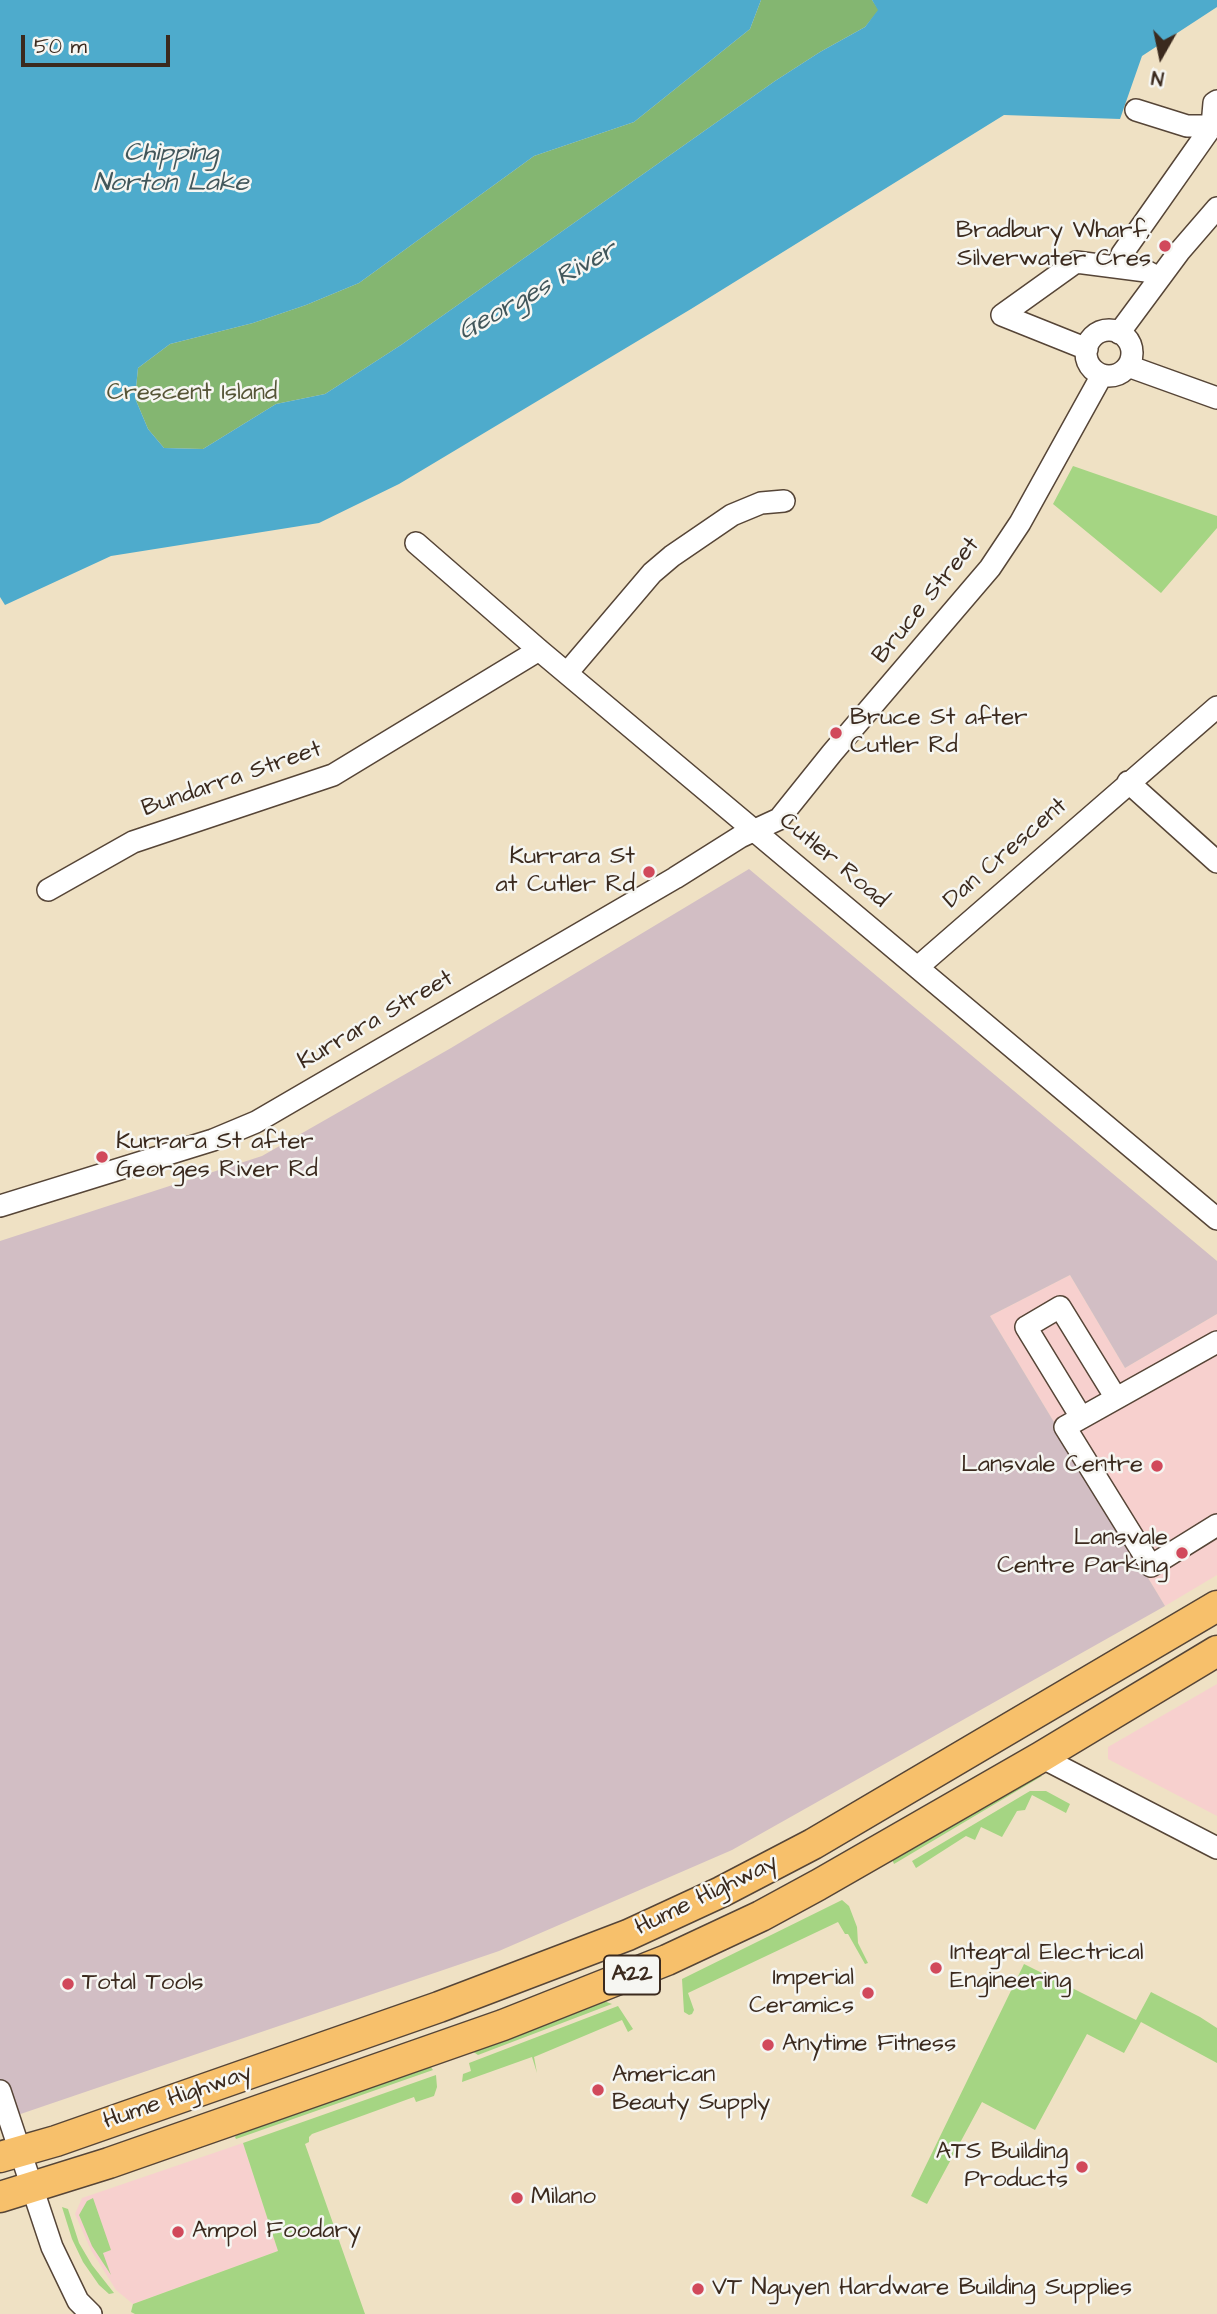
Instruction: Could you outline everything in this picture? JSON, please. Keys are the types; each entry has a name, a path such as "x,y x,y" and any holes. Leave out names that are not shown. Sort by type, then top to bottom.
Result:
{"highway":[{"name":"Hume Highway","path":"10,2154 439,2007 628,1935 721,1892 813,1844 1217,1606"},
{"name":"Hume Highway","path":"0,2197 122,2159 503,2025 667,1960 761,1916 818,1885 1041,1757 1217,1651"}],"street":[{"path":"1117,266 1122,254 1212,126 1214,103 1217,101"},
{"path":"1136,110 1188,126 1212,126"},
{"path":"1119,333 1159,278 1217,208"},
{"path":"1087,349 1002,315 1076,262 1146,271 1159,278"},
{"path":"1105,330 1119,333 1130,343 1132,359 1117,375 1102,375 1091,368 1086,355 1087,349 1089,342 1098,333 1105,330"},
{"path":"1128,366 1217,398"},
{"name":"Bruce Street","path":"755,831 779,818 990,568 1020,523 1102,375"},
{"path":"567,673 652,573 672,556 732,515 761,503 784,500"},
{"name":"Cutler Road","path":"416,543 539,650 1217,1219"},
{"name":"Bundarra Street","path":"48,890 133,842 333,775 539,650"},
{"name":"Dan Crescent","path":"919,967 1128,782 1217,708"},
{"path":"1128,782 1217,862"},
{"name":"Kurrara Street","path":"0,1206 213,1140 256,1122 676,878 740,837 755,831"},
{"path":"1081,1418 1026,1327 1060,1307 1116,1398"},
{"path":"1217,1342 1065,1427 1151,1566 1217,1525"},
{"path":"1041,1757 1217,1848"},
{"path":"0,2091 10,2154 32,2187 52,2247 78,2301 91,2314"}],"shaded area":[{"path":"749,869 1217,1261 1217,1314 1125,1368 1070,1275 990,1316 1165,1606 732,1850 499,1951 0,2121 0,1241 262,1156 451,1048"},
{"path":"1070,1275 1125,1368 1217,1314 1217,1575 1165,1606 990,1316"},
{"path":"1217,1684 1217,1816 1108,1759 1108,1747"},
{"name":"Ampol Foodary","path":"243,2143 278,2251 133,2304 116,2290 91,2250 75,2214 82,2198"}],"green space":[{"name":"Crescent Island","path":"761,0 872,0 879,10 865,27 775,81 401,345 325,394 276,404 203,449 164,448 148,429 135,398 138,368 170,344 253,323 359,283 534,156 634,122 750,29"},
{"path":"1073,466 1217,516 1217,528 1161,593 1053,504"},
{"path":"1036,1776 1042,1776 894,1864 892,1859"},
{"path":"1030,1791 1046,1791 1070,1804 1066,1813 1032,1795 1025,1810 1017,1811 1002,1837 981,1827 975,1840 966,1836 916,1868 912,1861"},
{"path":"842,1900 849,1906 857,1927 858,1943 868,1963 865,1964 838,1922 688,1993 694,2010 689,2015 684,2012 682,1979"},
{"path":"1024,1964 1136,2020 1151,1992 1200,2017 1217,2028 1217,2063 1141,2022 1124,2053 1087,2034 1035,2130 982,2102 927,2204 911,2196"},
{"path":"604,2001 612,2004 478,2055 472,2051"},
{"path":"618,2006 633,2029 628,2032 622,2020 534,2057 537,2073 532,2057 462,2082 463,2074 471,2071 469,2063"},
{"path":"430,2066 433,2070 236,2139 235,2137 238,2133"},
{"path":"436,2075 437,2087 434,2096 416,2102 414,2097 312,2134 309,2142 305,2144 365,2314 131,2312 133,2304 278,2251 243,2143"},
{"path":"93,2198 111,2250 103,2253 111,2275 92,2246 79,2215 87,2201"},
{"path":"62,2207 68,2209 79,2243 92,2265 114,2293 109,2294 99,2285 83,2262"}],"water":[{"name":"Chipping Norton Lake","path":"0,0 761,0 750,29 634,122 534,156 359,283 253,323 170,344 138,368 135,398 148,429 164,448 203,449 276,404 325,394 401,345 775,81 865,27 878,10 872,0 1217,0 1217,7 1142,56 1120,119 1004,115 691,309 399,484 319,523 111,556 5,605 0,597"}],"place":[{"name":"Bradbury Wharf, Silverwater Cres","path":"1165,246"},
{"name":"Bruce St after Cutler Rd","path":"836,733"},
{"name":"Kurrara St at Cutler Rd","path":"649,872"},
{"name":"Kurrara St after Georges River Rd","path":"102,1157"},
{"name":"Lansvale Centre","path":"1157,1466"},
{"name":"Lansvale Centre Parking","path":"1182,1553"},
{"name":"Integral Electrical Engineering","path":"936,1968"},
{"name":"Total Tools","path":"68,1984"},
{"name":"Imperial Ceramics","path":"868,1993"},
{"name":"Anytime Fitness","path":"768,2045"},
{"name":"American Beauty Supply","path":"598,2090"},
{"name":"ATS Building Products","path":"1082,2167"},
{"name":"Milano","path":"517,2198"},
{"name":"Ampol Foodary","path":"178,2232"},
{"name":"VT Nguyen Hardware Building Supplies","path":"698,2289"}],"water label":[{"name":"Georges River","path":"538,292"}]}
